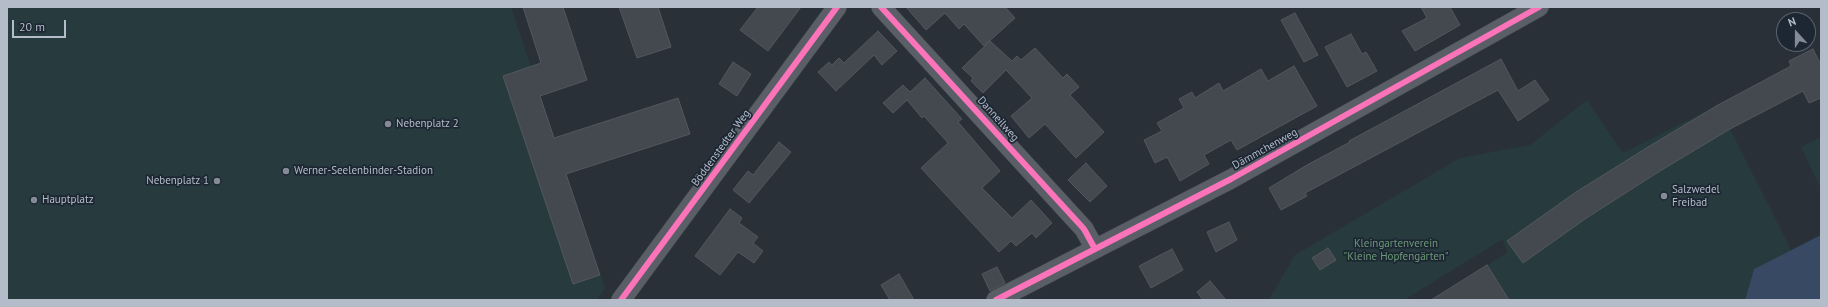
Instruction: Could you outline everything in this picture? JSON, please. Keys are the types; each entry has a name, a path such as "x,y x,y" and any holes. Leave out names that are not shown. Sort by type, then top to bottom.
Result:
{"street":[{"name":"Böddenstedter Weg","path":"620,300 837,7"},
{"name":"Danneilweg","path":"881,7 1084,229 1095,249"},
{"name":"Dämmchenweg","path":"996,300 1231,179 1539,7"}],"green space":[{"name":"Werner-Seelenbinder-Stadion","path":"7,7 511,7 605,289 596,300 7,300"},
{"name":"Kleingartenverein \"Kleine Hopfengärten\"","path":"1587,100 1623,153 1718,105 1791,250 1754,269 1745,300 1430,300 1507,253 1503,239 1404,300 1269,300 1295,255 1460,158 1530,145"},
{"path":"1821,137 1821,189 1801,147"}],"water":[{"path":"1821,235 1821,300 1745,300 1754,269"}],"building":[{"path":"523,7 563,7 587,80 540,96 554,138 678,98 690,134 566,174 600,275 573,284 503,76 541,63"},
{"path":"619,7 658,7 671,47 637,58"},
{"path":"758,7 801,7 768,51 740,30"},
{"path":"906,7 1005,7 1015,18 984,46 964,24 959,29 945,13 926,30"},
{"path":"1421,7 1450,7 1460,25 1415,51 1402,31 1427,18"},
{"path":"1295,13 1318,55 1304,62 1281,20"},
{"path":"878,31 897,51 882,65 874,55 836,91 818,72 829,62 832,65 839,58 844,63"},
{"path":"1351,34 1362,54 1366,52 1377,71 1347,87 1325,47"},
{"path":"990,41 1012,61 1017,56 1021,60 1035,48 1063,78 1067,74 1079,87 1070,95 1104,132 1076,158 1045,124 1029,138 1011,116 1032,98 1006,70 983,93 971,81 973,78 962,68"},
{"path":"1807,52 1814,52 1821,65 1821,98 1809,103 1803,91 1730,129 1588,217 1523,263 1507,241 1576,192 1648,147 1718,105 1791,66 1789,61"},
{"path":"1501,59 1518,91 1535,80 1549,100 1518,121 1498,90 1305,193 1307,196 1281,210 1269,188 1307,165 1350,142 1349,141"},
{"path":"733,62 751,74 737,96 719,84"},
{"path":"1294,66 1317,106 1237,150 1231,140 1204,155 1209,164 1180,181 1167,157 1155,163 1144,140 1162,131 1157,123 1184,108 1179,99 1192,92 1195,98 1219,83 1223,91 1261,69 1268,81"},
{"path":"925,78 962,119 958,122 1000,171 982,188 1012,218 1031,200 1052,223 1036,238 1032,233 1016,246 1011,241 999,252 921,168 948,143 924,116 922,118 907,100 893,113 883,103 903,85 910,92"},
{"path":"779,142 791,152 749,203 733,190 748,171 753,175"},
{"path":"1086,163 1107,186 1090,202 1068,180"},
{"path":"730,209 742,218 739,223 758,237 753,243 763,251 754,263 738,252 720,275 695,256"},
{"path":"1229,222 1237,240 1216,252 1207,232"},
{"path":"1328,248 1336,260 1320,270 1312,258"},
{"path":"1172,249 1183,270 1151,288 1139,266"},
{"path":"1487,265 1509,300 1431,300"},
{"path":"997,267 1005,283 990,291 982,274"},
{"path":"899,274 914,300 890,300 881,285"},
{"path":"1210,281 1226,300 1203,300 1197,292"}],"cycle path":[{"path":"621,300 837,7"},
{"path":"881,7 1084,229 1095,249"},
{"path":"996,300 1231,179 1539,7"}],"place":[{"name":"Nebenplatz 2","path":"388,124"},
{"name":"Werner-Seelenbinder-Stadion","path":"286,171"},
{"name":"Nebenplatz 1","path":"217,181"},
{"name":"Salzwedel Freibad","path":"1664,196"},
{"name":"Hauptplatz","path":"34,200"}]}
